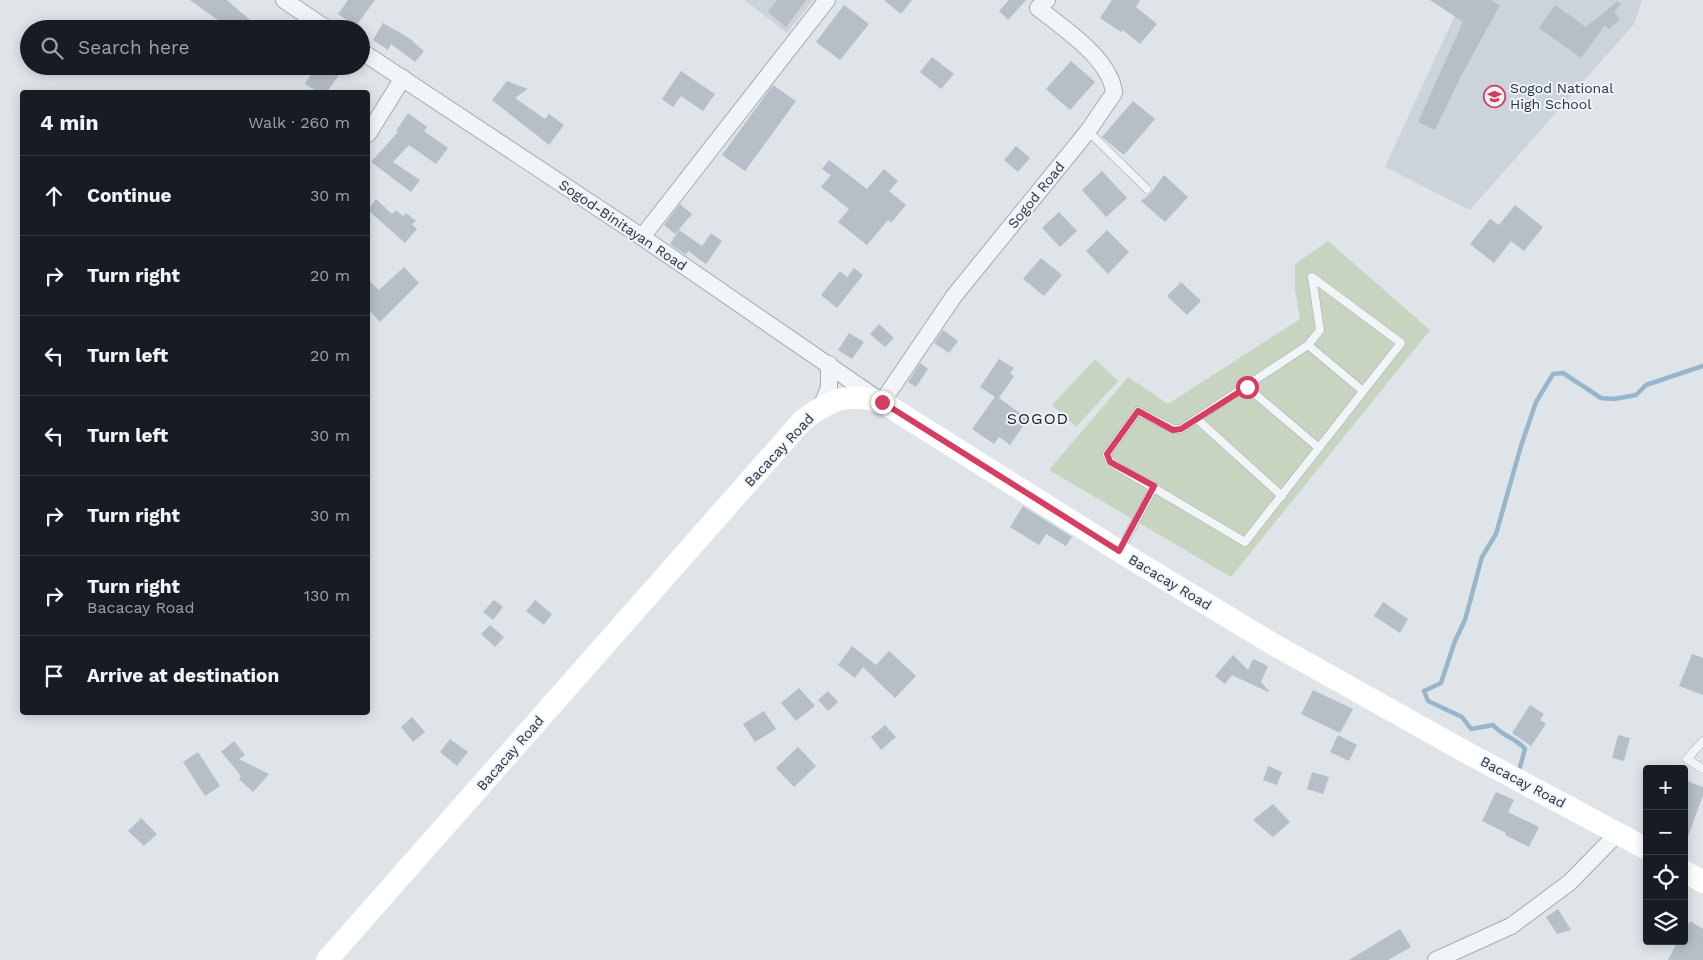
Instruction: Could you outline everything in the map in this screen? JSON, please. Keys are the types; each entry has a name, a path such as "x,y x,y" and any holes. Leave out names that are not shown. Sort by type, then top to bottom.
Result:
{"main road":[{"name":"Bacacay Road","path":"327,960 803,420 838,398 854,396 882,402 1119,551 1271,643 1431,733 1619,832 1643,847"},
{"path":"1688,873 1703,882"}],"street":[{"path":"284,0 314,20"},
{"path":"642,237 827,0"},
{"name":"Sogod Road","path":"882,402 954,296 1088,130 1114,93 1113,82 1090,50 1038,3"},
{"name":"Sogod-Binitayan Road","path":"370,57 642,237 882,402"},
{"path":"370,131 402,78"},
{"path":"821,407 829,388 829,364"},
{"path":"1436,960 1511,926 1569,883 1619,832"}],"lane":[{"path":"1088,130 1147,189"},
{"path":"1312,277 1400,343 1245,542 1154,486 1110,462 1107,454 1138,411 1173,430 1181,429 1247,387 1308,345 1320,330 1312,277"},
{"path":"1308,345 1363,391"},
{"path":"1247,387 1319,448"},
{"path":"1197,419 1282,496"},
{"path":"1119,551 1154,486"},
{"path":"1703,741 1687,759 1703,769"}],"shaded area":[{"path":"744,0 813,0 787,33"},
{"name":"Sogod National High School","path":"1462,0 1642,0 1634,24 1470,210 1385,167"}],"green space":[{"path":"1328,241 1430,330 1231,577 1049,470 1128,377 1168,404 1300,319 1295,290 1295,264"},
{"path":"1095,359 1118,381 1076,427 1052,405"}],"building":[{"path":"190,0 227,0 250,20 218,20"},
{"path":"348,0 375,0 360,20 347,20 338,14"},
{"path":"777,0 806,0 786,27 768,12"},
{"path":"884,0 912,0 901,14"},
{"path":"1009,0 1026,0 1008,20 999,11"},
{"path":"1112,0 1140,0 1136,7 1157,24 1140,44 1123,30 1121,32 1100,18"},
{"path":"1430,0 1491,0 1500,5 1460,78 1435,130 1418,122 1463,22"},
{"path":"1618,1 1621,4 1614,12 1620,19 1609,29 1605,25 1581,58 1539,28 1555,5 1586,27"},
{"path":"844,5 869,24 840,60 816,42"},
{"path":"383,23 409,38 424,51 415,62 391,44 388,50 373,40"},
{"path":"932,57 954,74 941,89 920,72"},
{"path":"1071,61 1095,82 1070,110 1046,89"},
{"path":"681,71 715,94 703,111 681,96 673,107 662,99"},
{"path":"310,75 339,75 328,90 315,90 305,84"},
{"path":"507,81 528,89 515,98 545,119 549,114 564,125 549,145 492,100"},
{"path":"773,85 796,101 745,171 722,155"},
{"path":"1133,101 1155,119 1124,155 1102,137"},
{"path":"408,113 427,127 424,131 448,148 436,164 409,145 393,162 420,180 411,192 371,162 398,132 396,131"},
{"path":"1016,146 1030,158 1018,172 1004,160"},
{"path":"829,160 867,189 884,169 898,181 889,191 906,205 891,223 888,220 867,245 838,222 849,209 821,187 831,175 822,169"},
{"path":"1102,171 1127,198 1106,217 1082,190"},
{"path":"1164,175 1188,197 1165,222 1141,201 1151,193"},
{"path":"376,199 392,214 396,210 403,216 406,213 416,221 412,224 417,229 405,243 370,212 370,207"},
{"path":"680,204 692,214 675,234 664,225"},
{"path":"1515,205 1543,227 1524,251 1511,241 1494,263 1470,244 1490,219 1499,225"},
{"path":"1059,212 1077,231 1060,247 1042,228"},
{"path":"679,230 702,246 711,233 722,241 706,264 688,251 686,255 670,244"},
{"path":"1107,230 1129,252 1108,274 1086,251"},
{"path":"1041,258 1062,275 1044,296 1023,279"},
{"path":"404,267 419,283 380,322 370,311 370,282 379,290"},
{"path":"854,268 863,275 837,308 821,295 840,271 847,277"},
{"path":"1181,282 1201,301 1187,315 1167,296"},
{"path":"879,324 894,338 885,347 870,334"},
{"path":"943,330 958,341 949,353 934,343"},
{"path":"849,333 864,342 852,359 838,350"},
{"path":"999,359 1014,368 1010,373 1014,376 999,398 1028,419 1010,445 999,437 994,444 972,429 995,397 980,387"},
{"path":"920,363 928,369 916,387 908,382"},
{"path":"1023,506 1072,537 1066,546 1046,534 1039,545 1010,527"},
{"path":"494,600 503,607 493,620 483,612"},
{"path":"535,600 552,614 544,625 526,611"},
{"path":"1383,602 1408,619 1400,633 1374,616"},
{"path":"490,625 504,637 495,647 481,634"},
{"path":"852,646 876,665 889,651 916,676 895,698 863,667 855,678 838,665"},
{"path":"1692,654 1703,658 1703,695 1679,686"},
{"path":"1233,655 1248,670 1253,659 1268,666 1261,682 1268,692 1232,675 1225,684 1215,676"},
{"path":"799,688 815,706 796,721 781,703"},
{"path":"1313,690 1353,709 1340,733 1301,714"},
{"path":"828,691 838,702 828,711 818,700"},
{"path":"1530,705 1544,714 1540,720 1546,724 1531,746 1512,733"},
{"path":"764,711 776,729 755,742 743,724"},
{"path":"412,717 425,732 413,742 401,727"},
{"path":"885,725 896,737 881,750 871,737"},
{"path":"1338,735 1357,745 1349,761 1330,752"},
{"path":"1618,735 1630,738 1624,761 1612,758"},
{"path":"450,739 468,752 457,766 440,752"},
{"path":"234,741 245,755 239,759 269,774 253,792 239,779 241,776 220,750 222,751"},
{"path":"798,747 816,766 794,787 776,768"},
{"path":"198,752 220,786 205,796 183,762"},
{"path":"1268,766 1282,772 1277,785 1263,780"},
{"path":"1312,772 1329,777 1323,794 1307,789"},
{"path":"1688,781 1703,787 1703,795 1688,836"},
{"path":"1496,792 1514,800 1508,812 1539,827 1529,847 1482,821"},
{"path":"1273,804 1290,822 1273,837 1253,820"},
{"path":"141,818 157,834 144,846 128,831"},
{"path":"1558,909 1571,930 1557,934 1546,917"},
{"path":"1690,921 1703,929 1703,960 1668,960 1676,945 1688,945 1688,924"},
{"path":"1400,929 1411,947 1388,960 1349,960"}],"waterway":[{"path":"1520,767 1525,749 1521,745 1493,725 1471,729 1462,717 1428,701 1424,691 1441,683 1455,641 1465,620 1482,557 1496,534 1521,446 1536,402 1553,374 1563,373 1601,398 1614,399 1636,395 1646,385 1703,366"}],"place":[{"name":"Sogod National High School","path":"1494,96"}],"district":[{"name":"SOGOD","path":"1038,418"}],"route":[{"path":"882,402 1119,551 1154,486 1110,462 1107,454 1138,411 1173,430 1181,429 1247,387"}]}
